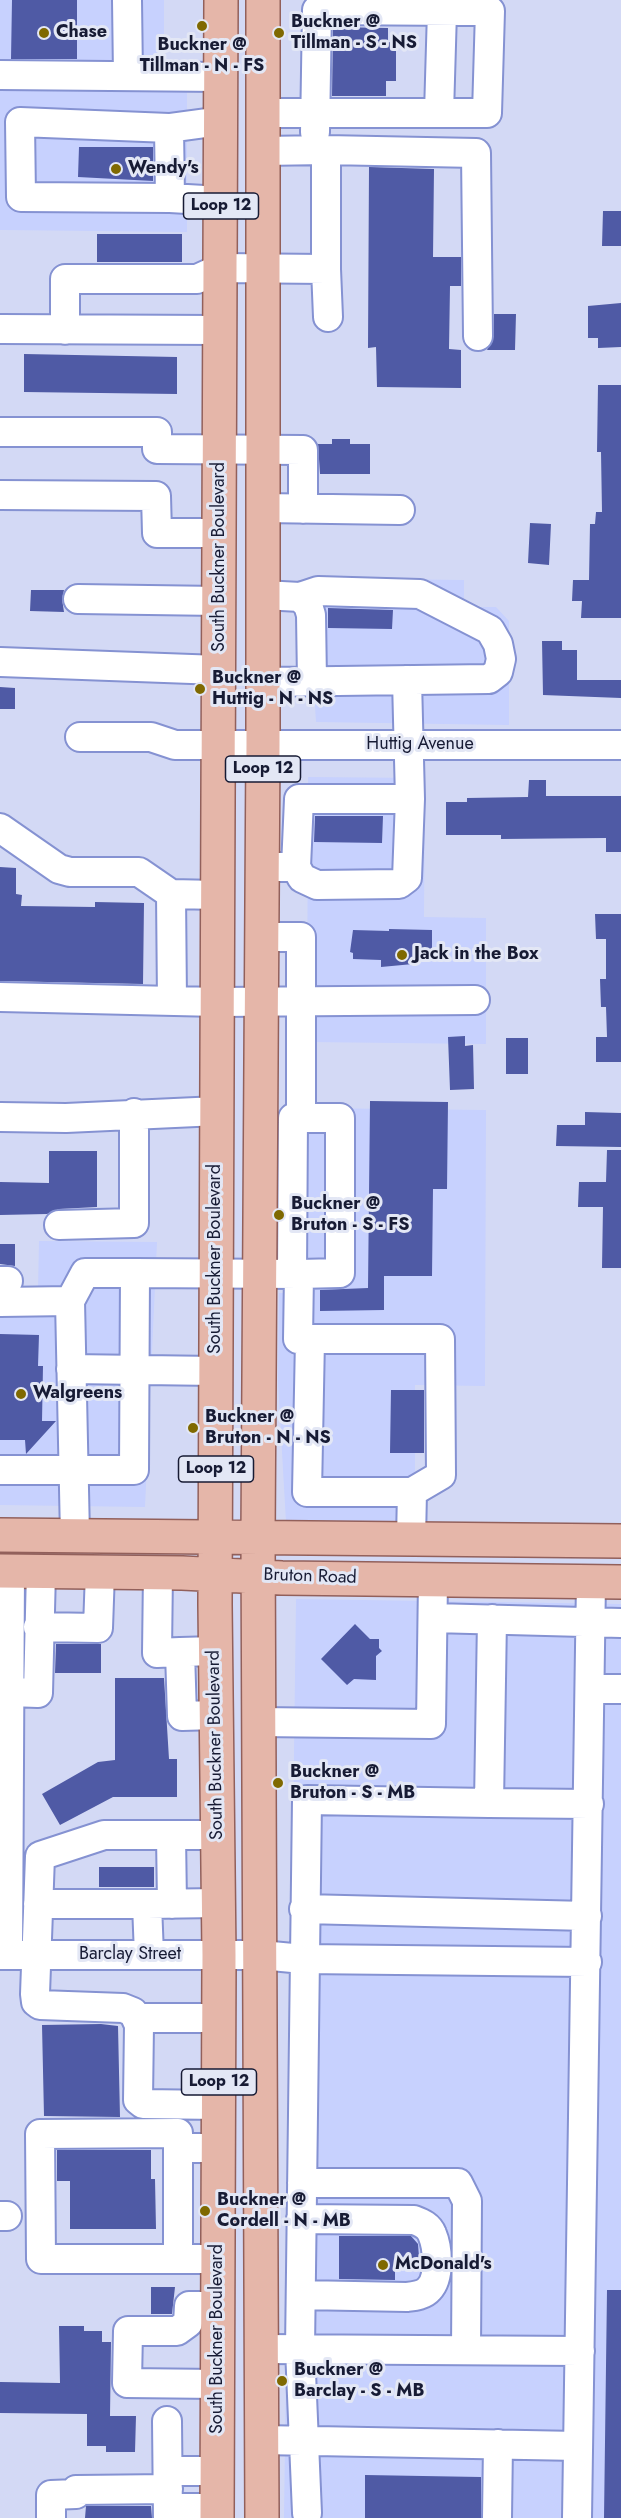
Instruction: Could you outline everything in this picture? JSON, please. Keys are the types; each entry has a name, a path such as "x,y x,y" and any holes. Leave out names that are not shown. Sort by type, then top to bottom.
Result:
{"main road":[{"name":"South Buckner Boulevard","path":"218,2513 219,1955 215,1651 215,1274 218,1111 220,449 218,330 221,268 221,0"},
{"name":"Loop 12","path":"262,2518 258,1537 263,867 263,0"},
{"path":"0,1535 621,1541"},
{"name":"Bruton Road","path":"17,1571 158,1572 434,1580 606,1581"},
{"path":"218,2348 262,2349"}],"street":[{"path":"127,0 128,76"},
{"path":"263,113 315,113 488,113 490,11 456,8 317,10 315,113 321,150 328,317"},
{"path":"439,113 456,8"},
{"path":"0,75 221,77"},
{"path":"221,122 169,128 20,122 21,198 170,198 221,201"},
{"path":"169,128 170,198"},
{"path":"263,151 476,153 478,336"},
{"path":"66,330 65,279 197,279 221,268 326,269"},
{"path":"0,329 218,330"},
{"path":"0,432 157,432 157,533 220,533"},
{"path":"157,449 303,450 303,509"},
{"path":"0,495 156,496"},
{"path":"263,508 400,510"},
{"path":"263,595 300,597 318,591 411,592 431,598 490,630 501,660 498,672 489,679 263,682"},
{"path":"300,597 308,605 311,615 312,681"},
{"path":"78,599 219,602"},
{"path":"0,662 219,670"},
{"path":"407,680 410,799 407,878 399,884 317,885 302,878 296,867 297,802 303,798 410,799"},
{"name":"Huttig Avenue","path":"80,737 151,737 175,745 621,745"},
{"path":"263,812 297,812"},
{"path":"0,828 58,868 70,872 139,872 171,894 218,895"},
{"path":"263,867 296,867"},
{"path":"171,894 172,1001"},
{"path":"260,1338 304,1339 440,1339 441,1475 412,1492 308,1492 304,1339 296,1274 301,937 262,937"},
{"path":"0,997 218,1002 475,1000"},
{"path":"0,1117 66,1118 134,1113 218,1111"},
{"path":"59,1225 134,1223 134,1113"},
{"path":"75,1536 70,1301 85,1273 340,1273 340,1118 261,1118"},
{"path":"0,1470 134,1470 135,1273"},
{"path":"3,1288 70,1301"},
{"path":"71,1369 216,1371"},
{"path":"411,1539 412,1492"},
{"path":"17,1571 29,1644 10,1692 9,1830 15,1954 35,1994 36,2002 40,2005 123,2008 138,2018 219,2018"},
{"path":"17,1571 29,1644"},
{"path":"29,1644 98,1628 100,1572"},
{"path":"158,1572 157,1653 215,1651"},
{"path":"259,1722 431,1724 434,1580"},
{"path":"577,2518 591,1622 606,1581"},
{"path":"433,1618 621,1623"},
{"path":"489,1803 492,1619"},
{"path":"180,1652 182,1716 216,1715"},
{"path":"591,1689 621,1689"},
{"path":"307,2513 300,2349 303,1959 307,1800 589,1804"},
{"path":"9,1830 40,1856"},
{"path":"149,1955 171,1834"},
{"path":"40,1856 104,1835 218,1834"},
{"path":"15,1954 38,1904 40,1856"},
{"path":"38,1904 218,1903"},
{"path":"304,1909 587,1916"},
{"name":"Barclay Street","path":"15,1954 261,1955 303,1959 587,1962"},
{"path":"138,2018 138,2100 143,2103 219,2104"},
{"path":"178,2259 178,2133 40,2134 40,2259 178,2259 218,2259"},
{"path":"178,2148 218,2148"},
{"path":"302,2183 458,2183 467,2201 466,2350"},
{"path":"301,2219 414,2220 423,2223 433,2236 436,2272 429,2290 415,2296 301,2295"},
{"path":"218,2306 189,2306 188,2323 177,2331 128,2331 127,2383 218,2384"},
{"path":"262,2349 580,2351"},
{"path":"167,2421 168,2497"},
{"path":"262,2440 578,2446"},
{"path":"497,2518 498,2444"},
{"path":"168,2497 218,2471"},
{"path":"51,2518 51,2495 76,2494 76,2490 168,2497 218,2513"}],"shaded area":[{"path":"0,0 164,0 164,88 187,88 187,232 0,230"},
{"path":"307,578 464,580 464,607 496,607 509,621 509,725 316,722"},
{"path":"308,777 425,778 424,917 486,918 486,1044 307,1042"},
{"path":"307,1108 486,1110 485,1386 415,1385 415,1523 286,1522 278,1382 279,1293 306,1293"},
{"path":"39,1241 157,1242 145,1507 0,1505 0,1290 38,1290"},
{"path":"296,1599 621,1604 621,2518 284,2518"}],"building":[{"name":"Chase","path":"12,0 77,0 77,59 11,59"},
{"path":"333,27 388,28 388,42 396,43 396,81 386,81 386,96 332,96"},
{"name":"Wendy's","path":"79,147 153,147 153,181 78,177"},
{"path":"369,167 434,169 433,257 461,257 461,286 450,286 449,349 461,350 461,388 377,387 376,347 368,348"},
{"path":"603,211 621,211 621,246 602,246"},
{"path":"97,234 182,234 182,262 97,262"},
{"path":"621,303 621,347 598,348 598,338 588,338 588,306"},
{"path":"494,314 516,314 515,350 487,350 494,336"},
{"path":"24,354 177,357 177,394 24,392"},
{"path":"598,385 621,385 621,618 581,618 582,601 572,601 573,580 589,580 590,524 595,524 596,512 602,512 601,452 597,452"},
{"path":"332,439 350,439 350,444 370,444 370,474 320,474 318,444 332,444"},
{"path":"530,523 551,524 549,565 528,563"},
{"path":"31,590 64,590 62,599 64,612 30,611"},
{"path":"328,608 393,610 392,629 328,628"},
{"path":"542,641 562,641 562,650 577,650 577,680 621,680 621,698 543,695"},
{"path":"0,687 15,688 15,709 0,709"},
{"path":"529,780 546,780 546,796 621,796 621,852 606,852 606,838 501,839 501,835 446,835 446,802 467,802 467,798 528,797"},
{"path":"315,816 383,816 382,843 314,842"},
{"path":"0,867 16,868 16,894 22,895 21,906 95,907 95,902 144,903 143,984 0,981"},
{"path":"595,914 621,914 621,1062 596,1062 596,1037 607,1037 606,1007 601,1007 600,979 606,979 606,939 596,939"},
{"path":"389,929 432,930 432,955 425,955 425,959 413,959 413,964 381,967 381,960 353,959 353,953 350,952 353,930 389,931"},
{"path":"465,1036 465,1046 473,1045 474,1089 450,1090 448,1037"},
{"path":"506,1038 528,1038 528,1074 506,1074"},
{"path":"370,1101 448,1102 447,1189 433,1189 432,1276 384,1276 384,1310 320,1311 320,1290 368,1288"},
{"path":"585,1112 621,1113 621,1147 556,1146 557,1125 585,1125"},
{"path":"607,1150 621,1150 621,1268 602,1268 603,1207 578,1207 579,1182 606,1182"},
{"path":"49,1151 97,1151 97,1207 59,1209 47,1214 0,1215 0,1182 49,1183"},
{"path":"0,1244 15,1244 15,1266 0,1264"},
{"name":"Walgreens","path":"0,1334 39,1335 38,1366 43,1366 42,1421 56,1421 26,1454 25,1440 0,1440"},
{"path":"391,1390 424,1390 424,1453 390,1453"},
{"path":"355,1624 370,1639 379,1639 379,1648 382,1651 376,1656 376,1680 354,1679 347,1685 321,1659"},
{"path":"56,1644 101,1644 101,1673 55,1673"},
{"path":"115,1678 164,1678 169,1759 177,1759 177,1797 113,1797 60,1825 42,1794 98,1762 115,1760"},
{"path":"99,1867 154,1867 154,1887 99,1887"},
{"path":"42,2025 118,2026 120,2117 44,2116"},
{"path":"57,2150 151,2150 151,2179 155,2179 156,2229 70,2229 70,2181 57,2181"},
{"path":"339,2236 411,2236 418,2244 420,2270 395,2270 395,2280 339,2279"},
{"path":"151,2287 175,2287 172,2314 151,2314"},
{"path":"607,2290 621,2290 621,2518 604,2518"},
{"path":"59,2326 84,2326 84,2331 102,2331 102,2342 111,2342 110,2416 136,2416 135,2452 106,2452 106,2446 87,2446 87,2414 0,2413 0,2382 60,2383"},
{"path":"365,2475 481,2477 481,2518 365,2518"},
{"path":"86,2506 151,2506 152,2518 85,2518"}],"place":[{"name":"Buckner @ Tillman - N - FS","path":"202,26"},
{"name":"Chase","path":"44,33"},
{"name":"Buckner @ Tillman - S - NS","path":"279,33"},
{"name":"Wendy's","path":"116,169"},
{"name":"Buckner @ Huttig - N - NS","path":"200,689"},
{"name":"Jack in the Box","path":"402,955"},
{"name":"Buckner @ Bruton - S - FS","path":"279,1215"},
{"name":"Walgreens","path":"21,1394"},
{"name":"Buckner @ Bruton - N - NS","path":"193,1428"},
{"name":"Buckner @ Bruton - S - MB","path":"278,1783"},
{"name":"Buckner @ Cordell - N - MB","path":"205,2211"},
{"name":"McDonald's","path":"383,2265"},
{"name":"Buckner @ Barclay - S - MB","path":"282,2381"}]}
